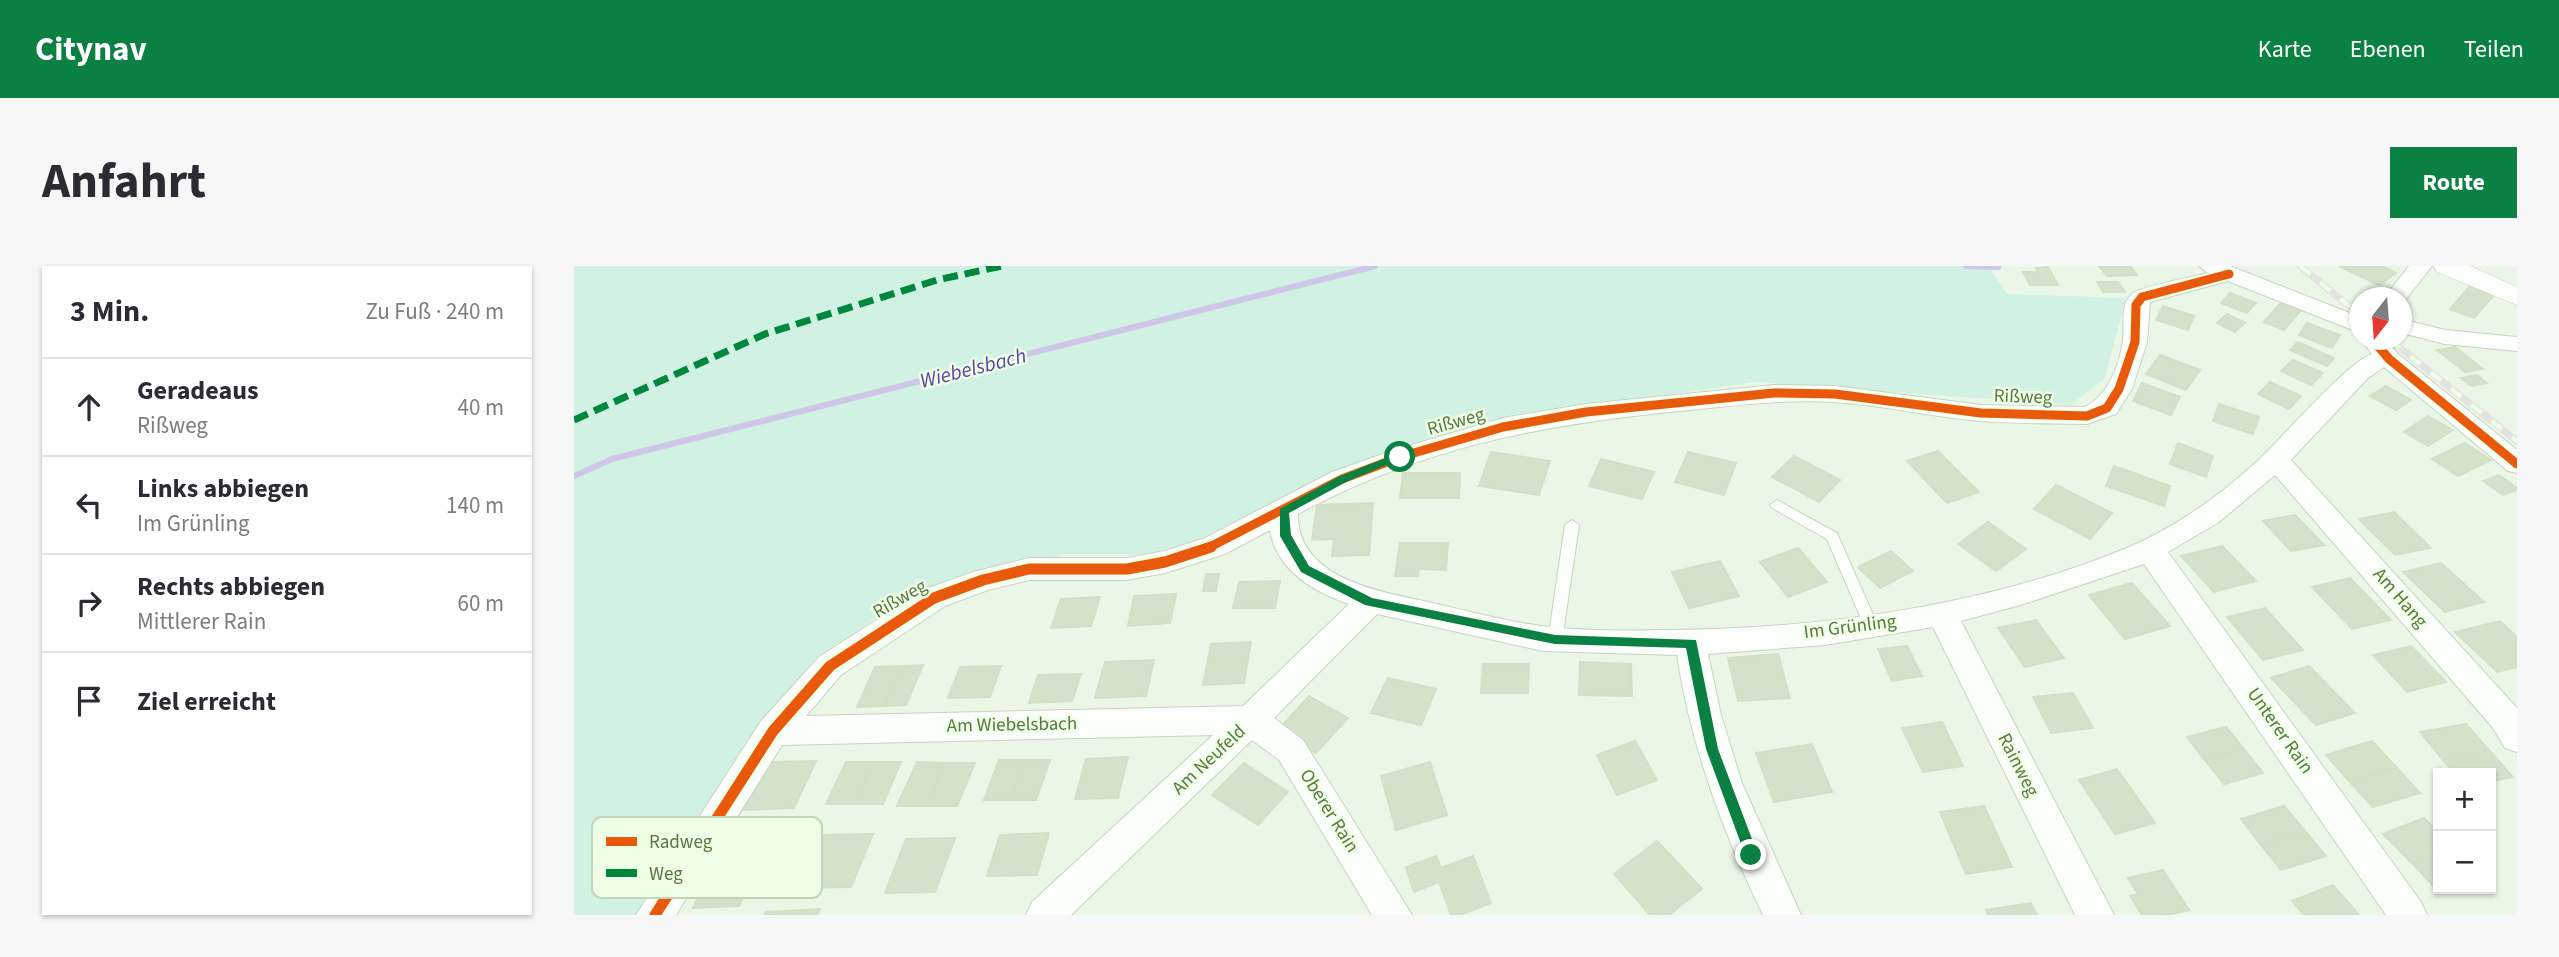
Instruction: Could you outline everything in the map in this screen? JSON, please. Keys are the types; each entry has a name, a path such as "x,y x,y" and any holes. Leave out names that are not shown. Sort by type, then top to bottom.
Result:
{"street":[{"path":"2404,287 2421,266"},
{"path":"2447,266 2517,297"},
{"path":"2220,270 2297,298 2349,321"},
{"name":"Rißweg","path":"718,817 773,731 830,666 934,598 983,580 1029,569 1127,569 1166,562 1215,546 1284,512 1342,479 1400,457 1503,426 1587,412 1774,393 1835,394 1981,413 2087,416 2107,408 2119,389 2135,342 2136,305 2142,297 2220,270"},
{"path":"2412,329 2445,337 2517,344"},
{"name":"Im Grünling","path":"1284,512 1285,536 1305,569 1370,602 1555,640 1691,644 1871,626 1942,614 2048,586 2148,550 2236,497 2277,462 2380,350"},
{"path":"2382,350 2517,464"},
{"name":"Am Hang","path":"2277,462 2293,476 2505,718 2517,738"},
{"name":"Unterer Rain","path":"2148,550 2165,568 2408,915"},
{"name":"Am Neufeld","path":"1045,915 1251,720 1370,602"},
{"name":"Rainweg","path":"1942,614 2095,915"},
{"path":"1691,644 1696,680 1712,749 1751,855 1782,915"},
{"name":"Am Wiebelsbach","path":"773,731 1251,720"},
{"name":"Oberer Rain","path":"1251,720 1292,750 1393,915"},
{"name":"Rißweg","path":"655,915 666,898"}],"lane":[{"path":"1777,505 1832,537 1871,626"},
{"path":"1555,640 1572,525"}],"green space":[{"path":"574,266 1988,266 2007,294 2126,298 2105,378 2071,405 1755,382 1491,421 1396,448 1326,477 1166,555 1066,554 951,578 872,620 798,684 706,817 592,817 592,898 650,898 638,915 574,915"}],"building":[{"path":"2099,266 2130,266 2137,275 2107,276"},
{"path":"2339,266 2382,266 2396,273 2379,285"},
{"path":"2048,267 2058,285 2030,285 2023,272 2038,272 2036,268"},
{"path":"2097,282 2118,282 2125,292 2103,292"},
{"path":"2470,286 2494,295 2474,318 2450,309"},
{"path":"2230,293 2256,303 2247,313 2221,303"},
{"path":"2283,300 2303,308 2284,330 2264,322"},
{"path":"2163,306 2194,316 2188,330 2156,320"},
{"path":"2227,314 2245,323 2235,332 2217,323"},
{"path":"2307,323 2340,335 2332,348 2299,335"},
{"path":"2298,342 2334,358 2327,366 2290,350"},
{"path":"2455,347 2483,369 2465,372 2437,350"},
{"path":"2160,355 2200,370 2186,390 2146,374"},
{"path":"2293,360 2323,373 2311,385 2281,371"},
{"path":"2477,375 2487,383 2471,386 2461,378"},
{"path":"2270,382 2301,396 2289,409 2258,394"},
{"path":"2142,383 2180,397 2171,415 2133,401"},
{"path":"2386,386 2411,400 2396,410 2370,396"},
{"path":"2219,404 2259,417 2253,434 2213,421"},
{"path":"2428,416 2453,430 2428,446 2404,432"},
{"path":"2178,443 2213,456 2206,477 2170,464"},
{"path":"2465,443 2491,460 2458,476 2432,459"},
{"path":"1938,451 1979,492 1947,503 1907,461"},
{"path":"1491,452 1550,461 1539,495 1479,486"},
{"path":"1688,452 1736,463 1724,495 1675,482"},
{"path":"1794,456 1840,480 1819,502 1772,477"},
{"path":"1601,459 1654,472 1642,499 1589,486"},
{"path":"2114,466 2170,486 2164,506 2106,486"},
{"path":"1403,473 1460,473 1459,498 1400,498"},
{"path":"2499,475 2517,490 2503,495 2483,481"},
{"path":"2056,485 2112,513 2090,539 2034,509"},
{"path":"1373,503 1369,555 1332,556 1334,539 1312,540 1317,505"},
{"path":"2394,512 2431,548 2395,555 2359,519"},
{"path":"2295,515 2324,545 2291,551 2263,521"},
{"path":"1988,522 2026,549 1996,571 1958,544"},
{"path":"1400,543 1448,543 1446,570 1419,569 1418,576 1395,576"},
{"path":"2222,546 2256,581 2214,592 2181,556"},
{"path":"1798,548 1827,582 1788,597 1760,562"},
{"path":"1891,551 1913,571 1880,588 1858,567"},
{"path":"1720,561 1739,596 1689,608 1672,572"},
{"path":"2441,563 2484,602 2445,612 2403,572"},
{"path":"1206,574 1219,574 1216,591 1203,591"},
{"path":"2350,578 2391,620 2352,629 2312,587"},
{"path":"1280,581 1275,608 1233,608 1239,582"},
{"path":"2132,583 2170,626 2125,639 2089,595"},
{"path":"1176,594 1170,623 1128,626 1134,596"},
{"path":"1100,597 1091,626 1051,628 1061,599"},
{"path":"2265,608 2303,650 2263,660 2227,617"},
{"path":"2036,620 2064,658 2025,667 1998,628"},
{"path":"2500,621 2517,637 2517,667 2497,672 2455,632"},
{"path":"1251,642 1244,683 1203,685 1211,644"},
{"path":"1907,646 1922,676 1892,681 1878,649"},
{"path":"2411,646 2446,682 2407,692 2373,655"},
{"path":"1778,654 1790,698 1738,701 1728,658"},
{"path":"1154,660 1146,696 1095,698 1105,662"},
{"path":"1580,662 1631,664 1632,696 1579,695"},
{"path":"1483,664 1529,664 1528,693 1481,693"},
{"path":"923,665 906,705 884,706 902,666"},
{"path":"902,666 884,706 857,707 875,667"},
{"path":"1001,666 990,697 948,698 960,667"},
{"path":"2309,666 2355,713 2316,725 2271,678"},
{"path":"1081,674 1072,701 1029,703 1038,675"},
{"path":"1388,678 1436,689 1421,725 1371,713"},
{"path":"2073,693 2093,728 2051,733 2033,697"},
{"path":"1309,696 1348,718 1316,753 1278,730"},
{"path":"1942,722 1963,766 1923,772 1902,728"},
{"path":"2466,724 2489,750 2442,759 2420,732"},
{"path":"2226,727 2244,749 2205,760 2187,737"},
{"path":"1635,741 1657,780 1617,795 1597,755"},
{"path":"2372,741 2396,767 2349,781 2326,755"},
{"path":"1812,744 1832,792 1774,802 1756,753"},
{"path":"2244,749 2263,773 2224,784 2205,760"},
{"path":"2489,750 2513,777 2496,780 2496,768 2450,768 2442,759"},
{"path":"1128,757 1118,798 1075,799 1086,759"},
{"path":"999,760 1025,760 1010,800 984,800"},
{"path":"1025,760 1050,760 1036,800 1010,800"},
{"path":"816,761 794,808 744,810 767,762"},
{"path":"846,762 874,762 854,804 826,804"},
{"path":"874,762 901,762 883,804 854,804"},
{"path":"917,762 945,763 927,806 897,806"},
{"path":"1430,762 1447,815 1396,830 1381,776"},
{"path":"945,763 975,763 957,806 927,806"},
{"path":"1244,763 1288,792 1258,825 1212,795"},
{"path":"2396,767 2420,793 2373,807 2349,781"},
{"path":"2117,769 2155,823 2115,834 2079,780"},
{"path":"1984,806 2012,867 1966,874 1940,812"},
{"path":"2284,806 2305,831 2261,845 2241,819"},
{"path":"2424,818 2433,827 2433,855 2412,863 2383,834"},
{"path":"2305,831 2326,856 2281,870 2261,845"},
{"path":"1049,833 1037,875 987,876 1000,835"},
{"path":"873,834 851,887 822,888 822,835"},
{"path":"955,838 935,892 885,893 906,839"},
{"path":"1657,841 1702,889 1669,915 1650,915 1614,874"},
{"path":"2433,855 2433,886 2412,863"},
{"path":"1436,856 1441,868 1473,856 1491,903 1460,915 1451,915 1439,882 1414,892 1406,867"},
{"path":"2163,870 2189,910 2167,915 2142,915 2130,896 2138,894 2128,878"},
{"path":"2333,885 2359,915 2304,915 2292,901"},
{"path":"698,898 743,898 739,906 693,908"},
{"path":"2031,903 2037,915 1988,915 1986,910"},
{"path":"820,909 817,915 764,915 766,912"}],"waterway":[{"name":"Wiebelsbach","path":"574,476 612,459 1375,266"},
{"name":"Wiebelsbach","path":"1966,266 1998,267"}],"railway":[{"path":"2300,266 2349,306"},
{"path":"2403,350 2517,441"}],"marked path":[{"path":"574,420 765,334 937,280 1002,266"}],"cycle path":[{"path":"718,817 773,731 830,666 934,598 983,580 1029,569 1127,569 1165,562 1215,546 1342,479 1400,457 1503,427 1586,412 1774,393 1835,394 1981,413 2087,416 2107,408 2119,389 2135,342 2136,305 2142,297 2229,274"},
{"path":"2381,350 2517,464"},
{"path":"655,915 666,898"}],"route":[{"path":"1400,457 1342,479 1284,512 1285,536 1305,569 1370,602 1555,640 1691,644 1696,680 1712,749 1751,855"}]}
